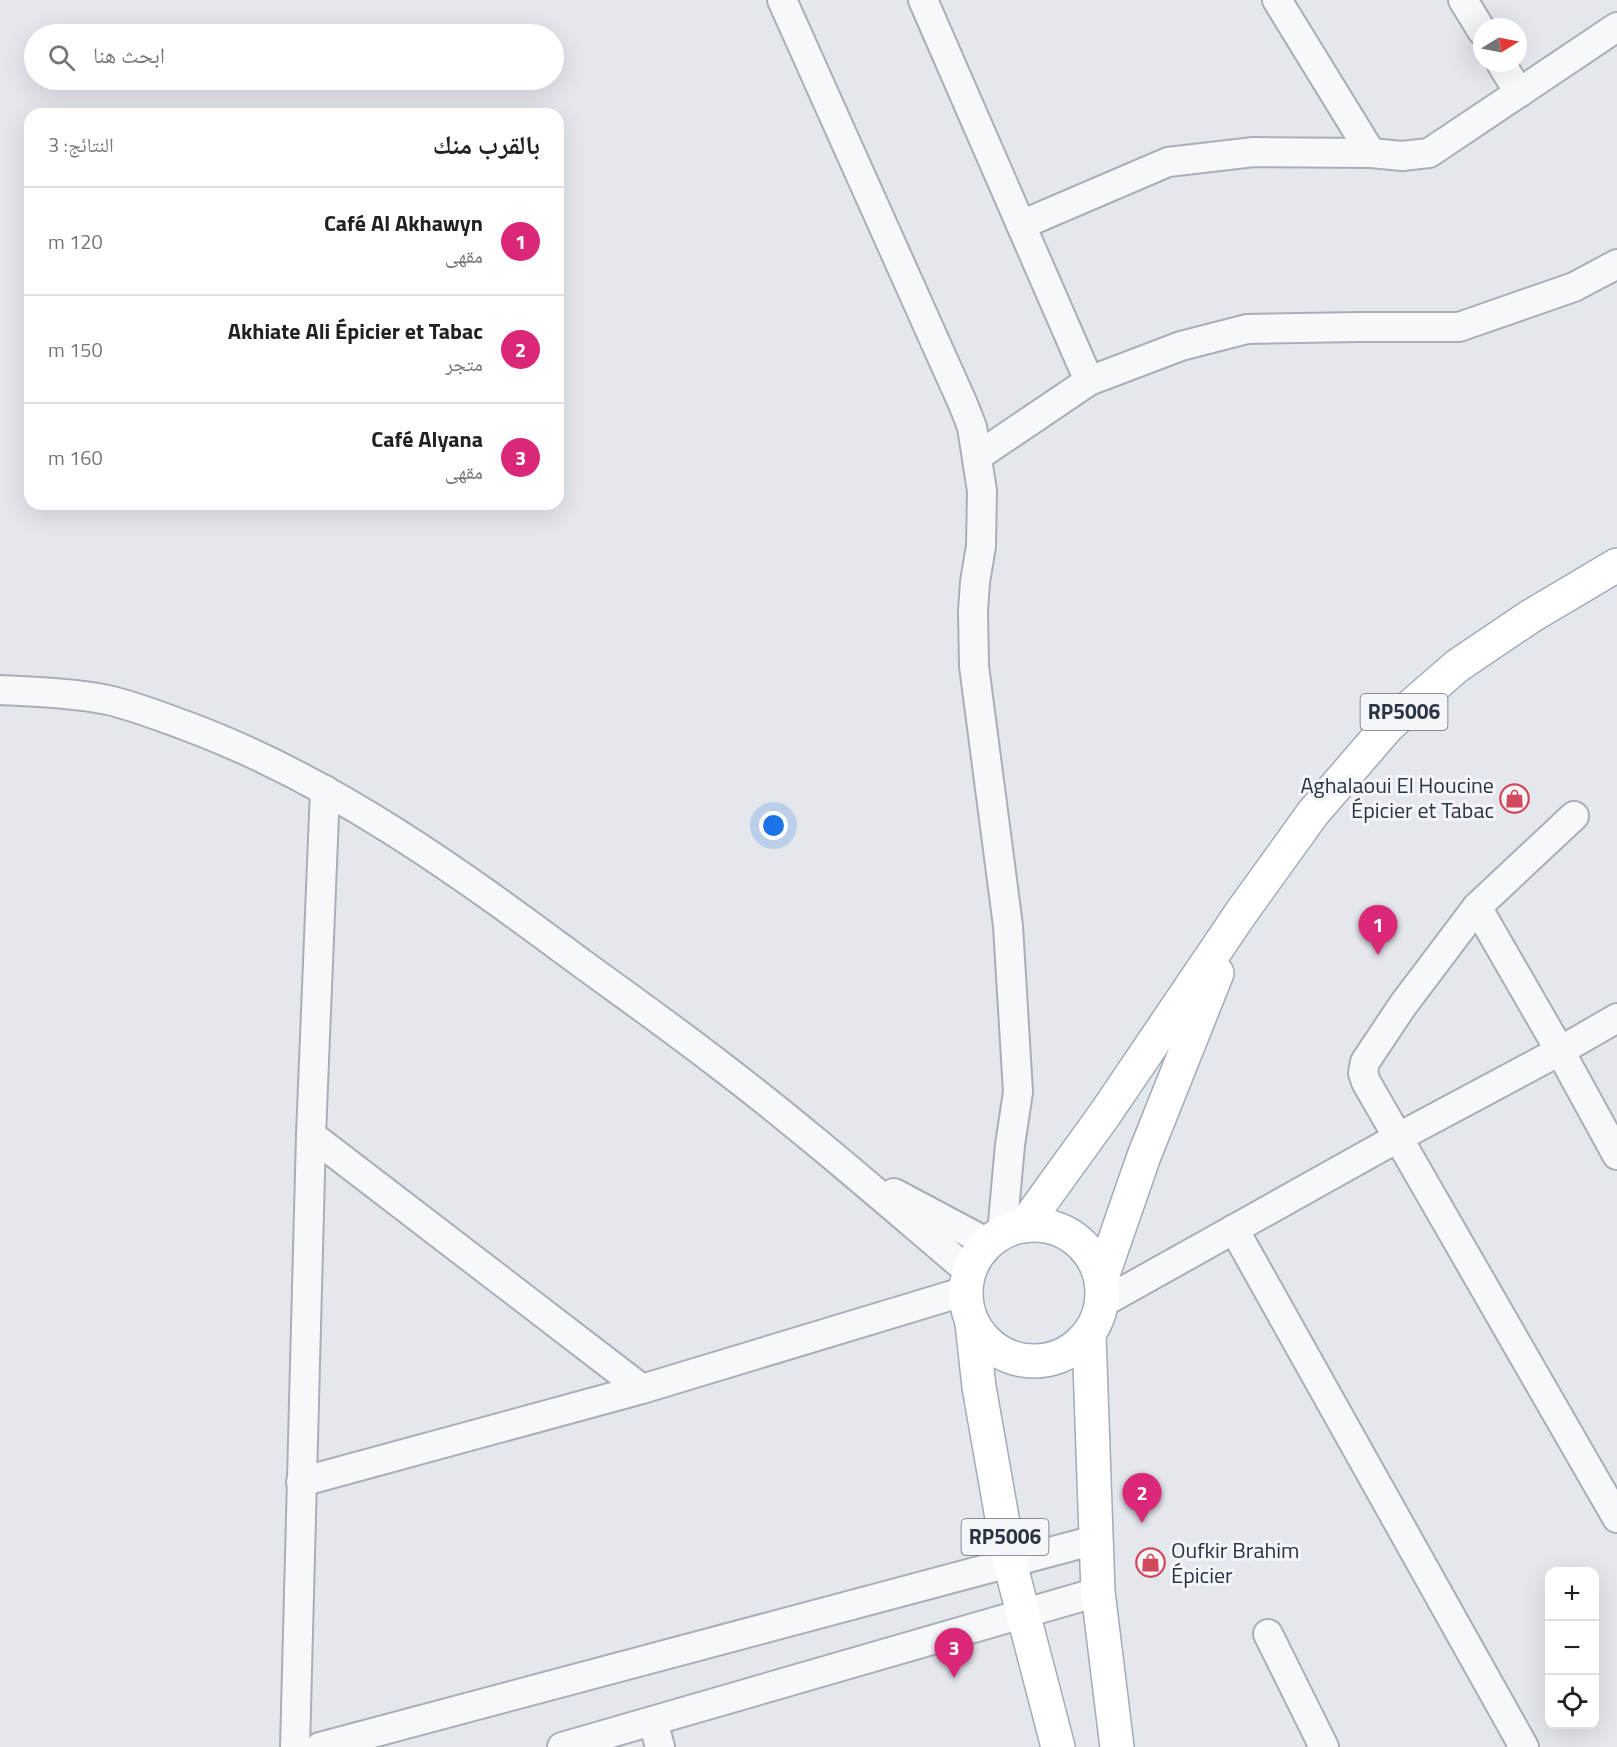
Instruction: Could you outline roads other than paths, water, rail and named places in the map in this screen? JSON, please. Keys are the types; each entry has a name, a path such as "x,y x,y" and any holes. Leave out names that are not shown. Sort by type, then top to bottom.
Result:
{"main road":[{"name":"RP5006","path":"1058,1747 1010,1563 979,1387 972,1323 967,1307 990,1252 1105,1114 1313,813 1388,726 1467,660 1531,616 1617,565"},
{"name":"RP5006","path":"972,1323 986,1342 1005,1355 1027,1362 1050,1360 1071,1351 1089,1335 1097,1320 1102,1291 1144,1156 1242,913"},
{"path":"990,1252 1044,1226 1064,1232 1081,1243 1094,1260 1102,1291"},
{"name":"RP5006","path":"1089,1335 1098,1592 1117,1747"}],"street":[{"path":"782,0 963,404 972,427 978,456 983,521 975,582 974,666 1008,926 1018,1092 990,1252"},
{"path":"923,0 1089,381"},
{"path":"1277,0 1371,153"},
{"path":"1463,0 1474,18"},
{"path":"1021,225 1167,162 1254,152 1371,153 1402,156 1429,153 1617,27"},
{"path":"1506,72 1519,93"},
{"path":"978,456 1089,381 1181,346 1247,329 1459,327 1574,287 1617,264"},
{"path":"0,690 46,692 107,700 160,716 231,742 325,790 419,848 560,947 718,1064 849,1169 990,1252"},
{"path":"295,1747 311,1135 325,790"},
{"path":"1574,816 1477,907 1403,1005 1365,1062 1363,1073 1366,1082 1617,1518"},
{"path":"1477,907 1617,1155"},
{"path":"1102,1291 1234,1229 1617,1018"},
{"path":"311,1135 642,1389"},
{"path":"1234,1229 1524,1747"},
{"path":"301,1482 642,1389 990,1252"},
{"path":"320,1747 638,1664 1095,1540"},
{"path":"562,1747 656,1734 1024,1613 1098,1592"},
{"path":"1268,1634 1324,1747"}],"place":[{"name":"Aghalaoui El Houcine Épicier et Tabac","path":"1515,798"},
{"name":"Café Al Akhawyn","path":"1378,955"},
{"name":"Akhiate Ali Épicier et Tabac","path":"1142,1523"},
{"name":"Oufkir Brahim Épicier","path":"1150,1563"},
{"name":"Café Alyana","path":"954,1678"}]}
